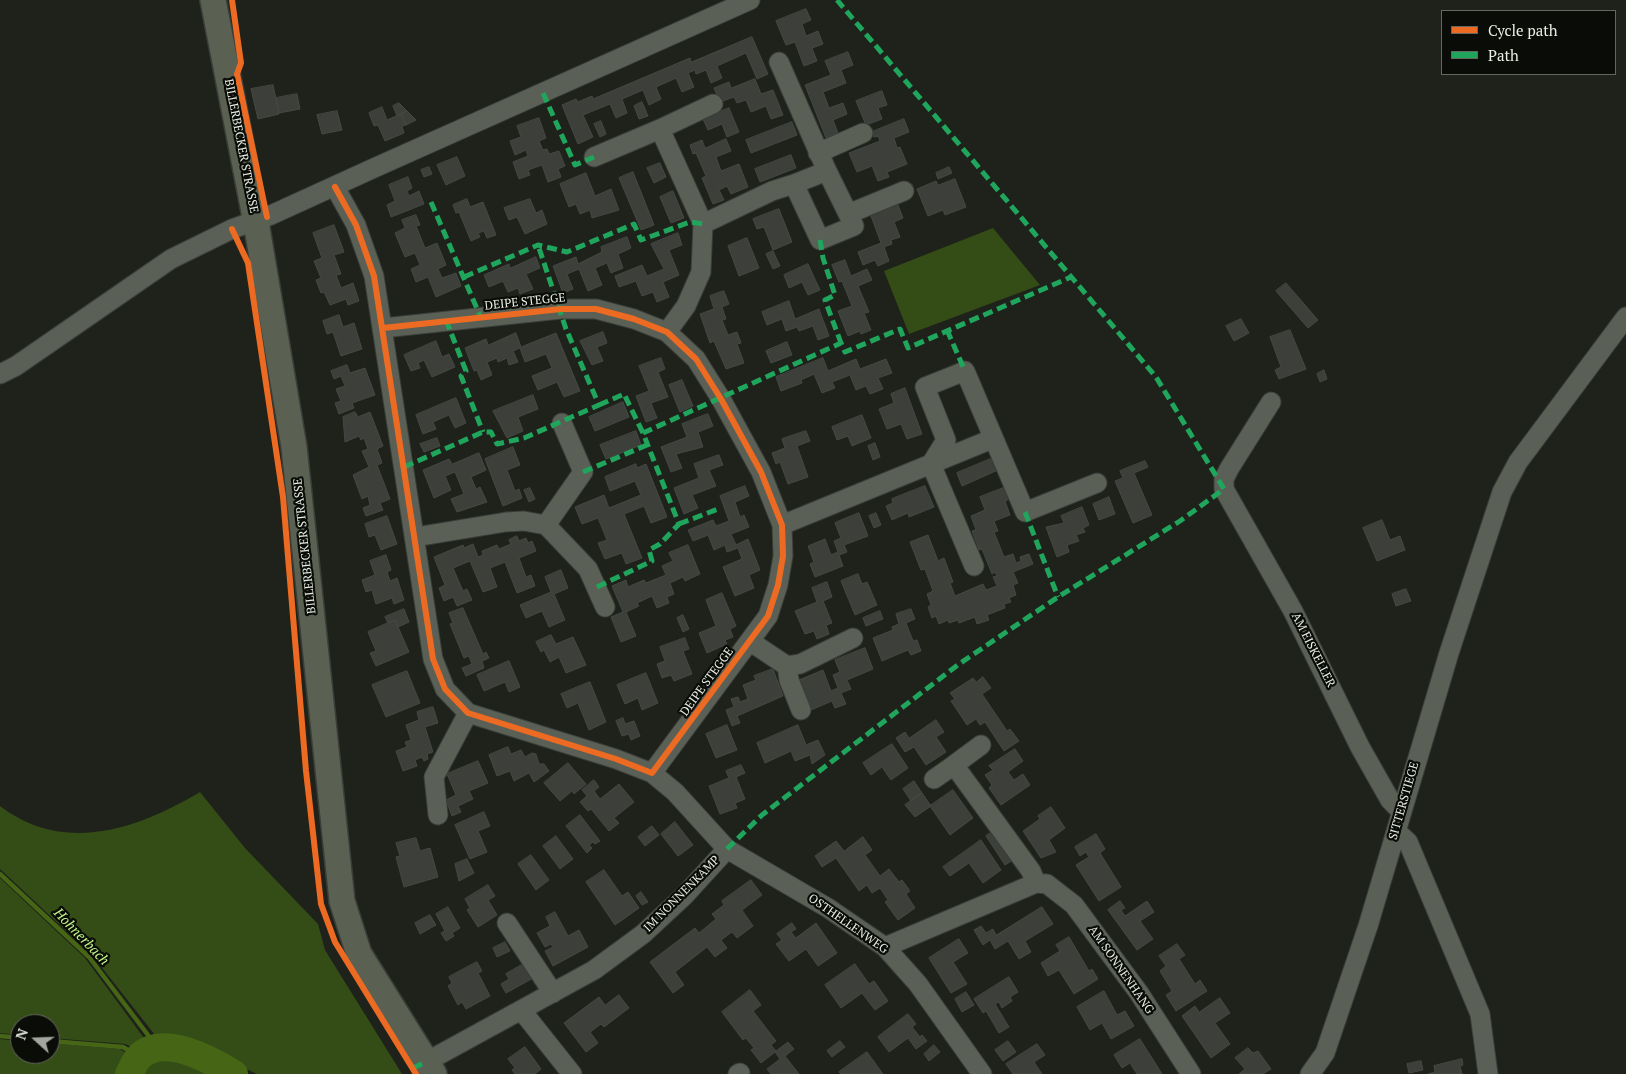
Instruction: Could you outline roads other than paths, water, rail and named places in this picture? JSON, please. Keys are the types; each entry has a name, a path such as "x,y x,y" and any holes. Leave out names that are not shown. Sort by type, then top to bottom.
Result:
{"main road":[{"name":"BILLERBECKER STRASSE","path":"213,0 256,222 294,447 342,901 359,954 430,1068"}],"street":[{"path":"0,374 16,366 171,259 232,229 256,222 750,0"},
{"path":"779,62 818,153 854,226 820,240 794,184"},
{"path":"594,158 713,104"},
{"path":"660,129 703,224 701,272 686,306 667,332"},
{"path":"818,153 864,133"},
{"path":"703,224 772,191 827,171"},
{"path":"335,187 356,225 374,276 433,659 445,689 468,713 616,759 652,773"},
{"path":"848,214 904,191"},
{"name":"DEIPE STEGGE","path":"382,328 561,309 596,309 634,319 667,332 696,359 721,399 761,472 782,525 783,556 778,585 768,616 751,642 652,773"},
{"name":"SITTERSTIEGE","path":"1310,1074 1325,1053 1368,926 1401,811 1490,523 1502,492 1518,462 1626,317"},
{"path":"931,464 946,440 925,387 964,371 1025,512 1097,483"},
{"name":"AM EISKELLER","path":"1271,402 1229,469 1224,479 1224,489 1293,611 1364,755 1390,800 1401,811"},
{"path":"546,525 583,472 562,423"},
{"path":"782,525 992,439"},
{"path":"931,464 974,566"},
{"path":"415,538 506,522 524,521 546,525 588,569 605,607"},
{"path":"801,710 789,680 787,666 800,664 853,638"},
{"name":"DEIPE STEGGE","path":"751,642 787,666"},
{"path":"438,815 434,777 468,713"},
{"path":"934,779 981,745"},
{"path":"885,947 1036,883 1031,870 954,765"},
{"name":"IM NONNENKAMP","path":"430,1068 522,1011 594,970 643,934 684,896 727,849 675,792 652,773"},
{"path":"1396,831 1408,842 1480,1014 1488,1074"},
{"name":"OSTHELLENWEG","path":"727,849 828,908 885,947 918,984 982,1074"},
{"name":"AM SONNENHANG","path":"1036,883 1047,884 1074,904 1139,993 1191,1074"},
{"path":"507,923 553,993"},
{"path":"522,1011 572,1074"}],"waterway":[{"name":"Hohnerbach","path":"0,874 89,957 157,1047"},
{"path":"0,1036 10,1037"},
{"path":"60,1042 123,1047 139,1057"},
{"path":"129,1074 139,1057 149,1050 161,1048 187,1051 213,1062 234,1074"}]}
